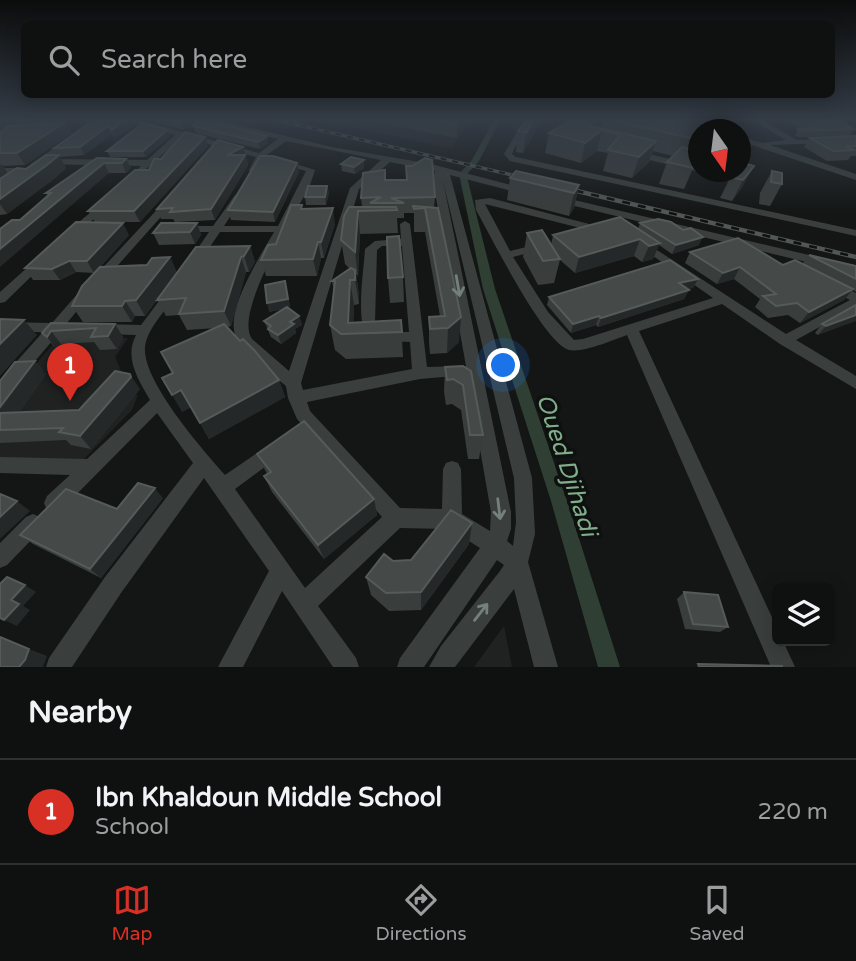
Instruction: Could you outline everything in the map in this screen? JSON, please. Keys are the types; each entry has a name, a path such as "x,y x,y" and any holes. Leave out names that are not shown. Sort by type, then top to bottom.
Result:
{"street":[{"path":"19,178 55,151"},
{"path":"87,170 111,151"},
{"path":"118,191 162,151"},
{"path":"233,151 311,170 249,294 239,328 241,334 294,391"},
{"path":"267,151 261,156 218,229 146,330 138,348 138,362 159,401 203,464 223,486 346,667"},
{"path":"316,151 362,164 386,161 538,194"},
{"path":"509,151 508,154 513,159 856,233"},
{"path":"626,151 688,167"},
{"path":"780,151 856,177"},
{"path":"386,161 355,188 349,225 294,391 299,432 396,518 452,519 495,545 518,563 546,667"},
{"path":"40,162 149,163"},
{"path":"0,171 28,171"},
{"path":"409,667 495,545 501,529 501,512 438,181 446,173"},
{"path":"498,185 481,201 481,210 507,255 540,300 548,323 571,345 583,344 723,299"},
{"path":"0,391 56,328 136,229 182,187"},
{"path":"551,198 856,270"},
{"path":"59,245 108,200"},
{"path":"481,201 605,231"},
{"path":"581,237 617,226 591,207"},
{"path":"441,667 518,563 525,532 523,478 495,368 446,223"},
{"path":"406,224 420,373"},
{"path":"77,228 90,228"},
{"path":"136,229 280,229"},
{"path":"628,234 785,340 855,381"},
{"path":"407,242 379,243 371,249 368,321 371,334 375,337 415,337"},
{"path":"715,248 734,242"},
{"path":"507,255 556,243"},
{"path":"754,246 799,270"},
{"path":"0,299 50,253"},
{"path":"822,281 856,300"},
{"path":"785,340 856,300"},
{"path":"0,327 146,330"},
{"path":"631,329 783,667"},
{"path":"294,391 420,373 495,368"},
{"path":"0,558 159,401"},
{"path":"223,486 299,432"},
{"path":"58,667 113,585 203,464"},
{"path":"0,465 90,467"},
{"path":"452,470 452,519"},
{"path":"304,604 396,518"},
{"path":"230,667 280,572"}],"shaded area":[{"path":"60,336 128,338 115,357 130,392 138,395 132,410 82,461 0,460 0,406"},
{"path":"504,626 512,667 474,667"}],"building":[{"path":"0,151 20,151 17,153"},
{"path":"168,151 191,151 134,211 88,211 135,170 149,170 154,159 161,159"},
{"path":"208,151 235,151 227,155 245,155 211,209 170,212 173,208 157,209"},
{"path":"613,151 645,151 639,157"},
{"path":"678,151 688,151 688,167 667,162"},
{"path":"46,155 59,155 0,199 0,179 17,168 26,169"},
{"path":"260,156 273,156 297,163 273,212 228,210"},
{"path":"351,157 364,160 354,167 341,164"},
{"path":"97,158 126,159 122,163 104,163 0,249 0,229 12,220 20,220 51,193 46,193"},
{"path":"425,158 432,160 435,197 391,198 404,203 370,203 381,197 361,198 363,173 385,170 385,180 407,180 406,166 412,166"},
{"path":"516,171 579,185 574,193 510,178"},
{"path":"772,171 782,173 782,184 771,182"},
{"path":"308,186 327,186 325,197 305,197"},
{"path":"291,205 302,205 301,209 333,208 313,259 261,260 268,245 276,244"},
{"path":"413,206 438,208 461,317 448,328 430,329 429,317 445,316 425,208 414,209"},
{"path":"349,207 396,207 397,210 358,211 355,252 341,240 344,216"},
{"path":"620,217 660,243 649,246 640,239 579,257 553,235"},
{"path":"658,219 671,222 683,230 691,228 703,237 676,245 640,223"},
{"path":"76,222 123,223 87,261 69,261 52,269 25,268"},
{"path":"161,223 197,223 190,232 153,233"},
{"path":"542,230 560,259 543,261 527,233"},
{"path":"399,236 403,277 388,278 387,237"},
{"path":"738,238 783,265 795,260 853,289 809,312 797,303 776,306 763,296 776,294 740,267 723,273 690,252"},
{"path":"250,246 241,257 224,311 179,314 186,298 157,300 196,247"},
{"path":"809,255 856,266 856,279"},
{"path":"170,257 136,300 125,301 122,306 72,306 82,286 100,267 147,265 152,258"},
{"path":"670,260 698,279 679,283 689,290 601,318 599,316 573,324 549,297"},
{"path":"351,268 355,270 355,280 350,280 348,323 401,320 402,332 341,334 330,325 335,281 332,281"},
{"path":"285,281 288,299 267,303 265,285"},
{"path":"856,305 856,315 826,326 822,324"},
{"path":"287,307 299,316 290,322 294,324 278,335 268,329 271,326 264,321"},
{"path":"0,319 24,320 0,344"},
{"path":"51,323 115,324 108,336 91,337 96,328 51,331 47,337 42,333"},
{"path":"224,324 240,341 243,339 254,350 279,380 200,423 181,390 172,395 162,378 173,373 161,352"},
{"path":"35,361 0,407 0,381 15,362"},
{"path":"463,366 471,371 483,435 470,435 463,385 453,379 447,380 445,367"},
{"path":"115,371 130,374 131,377 80,436 59,432 63,428 0,430 0,413 79,410"},
{"path":"304,421 374,499 318,545 264,476 271,472 257,454"},
{"path":"138,483 155,488 90,569 20,535 66,489 117,509"},
{"path":"0,494 17,501 0,517"},
{"path":"451,510 472,523 421,592 386,593 366,577 384,554 393,561 411,560"},
{"path":"7,577 25,585 11,600 19,604 4,620 0,618 0,584"},
{"path":"684,592 718,595 728,627 693,624"},
{"path":"0,637 29,649 19,667 0,667"},
{"path":"698,664 782,666 782,667 699,667"}],"waterway":[{"name":"Oued Djihadi","path":"480,151 463,174 489,289 559,501 609,667"}],"railway":[{"path":"410,151 529,179"},
{"path":"560,187 856,257"}],"place":[{"name":"Ibn Khaldoun Middle School","path":"70,401"}]}
